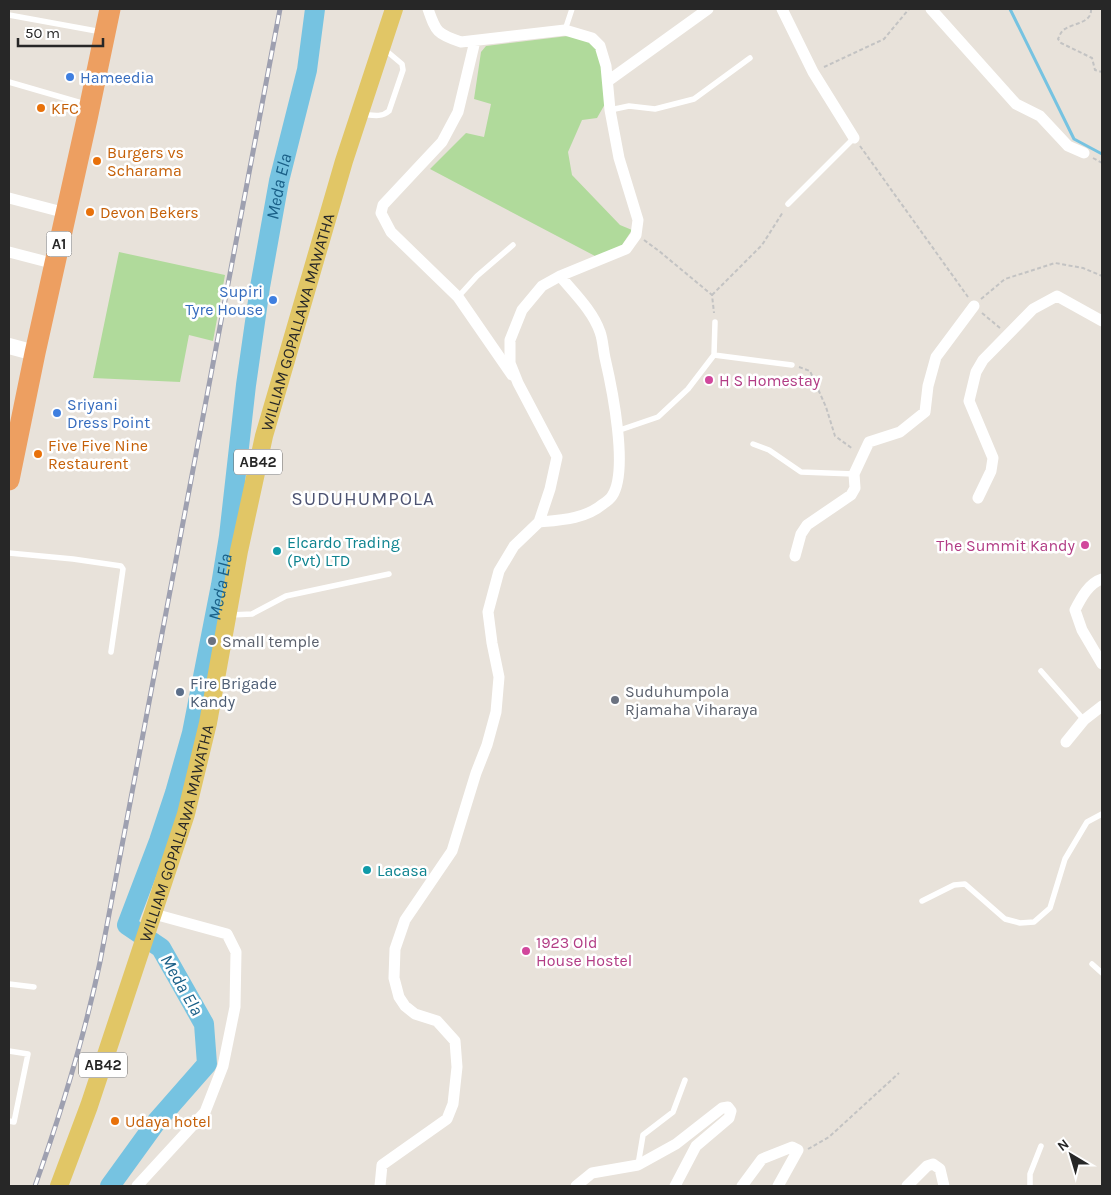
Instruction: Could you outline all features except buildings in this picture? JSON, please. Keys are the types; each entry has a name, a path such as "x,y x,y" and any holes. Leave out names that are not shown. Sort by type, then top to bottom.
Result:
{"highway":[{"name":"A1","path":"9,480 12,450 90,105 104,32 105,10"}],"main road":[{"name":"WILLIAM GOPALLAWA MAWATHA","path":"59,1186 89,1106 177,846 198,770 250,497 264,436 333,196 394,9"}],"street":[{"path":"428,9 436,30 447,37 461,42 565,30 592,38 600,46 606,66 610,110 619,158 638,220 636,235 626,249 560,276 542,286 522,310 510,340 510,363 518,384"},
{"path":"608,81 708,9"},
{"path":"782,9 814,72 854,138"},
{"path":"931,9 1016,104 1040,116 1068,146 1084,154"},
{"path":"380,1186 382,1166 447,1119 453,1104 457,1067 455,1041 437,1021 415,1014 405,1006 399,997 394,978 395,949 405,920 452,851 476,773 487,745 496,712 499,677 488,612 499,571 514,546 539,522 550,489 557,458 518,384 458,297 391,232 381,213 383,205 442,142 458,112 475,41"},
{"path":"9,198 66,213"},
{"path":"9,252 55,264"},
{"path":"539,522 574,519 596,510 612,496 619,476 620,451 611,384 600,331 588,311 560,276"},
{"path":"978,498 991,471 993,458 969,401 976,372 983,360 1033,309 1057,296 1102,321"},
{"path":"795,556 801,534 807,524 851,495 855,488 854,474 869,442 900,432 925,412 928,386 936,356 974,306"},
{"path":"9,346 35,353"},
{"path":"1102,579 1097,580 1081,597 1075,610 1082,630 1102,664"},
{"path":"1066,742 1084,720 1102,706"},
{"path":"137,1186 205,1112 224,1066 234,1007 236,952 227,934 152,918"},
{"path":"576,1186 592,1173 638,1165 676,1144 722,1108 728,1107 731,1112 729,1118 696,1146 675,1186"},
{"path":"742,1186 762,1159 792,1147 798,1150 778,1186"},
{"path":"907,1186 927,1166 933,1164 940,1168 944,1186"}],"lane":[{"path":"565,30 572,9"},
{"path":"9,15 104,32"},
{"path":"359,114 379,116 389,111 403,70 402,64 381,46"},
{"path":"610,110 629,106 655,109 694,99 750,58"},
{"path":"9,82 90,105"},
{"path":"788,204 854,138"},
{"path":"458,297 477,276 513,246"},
{"path":"617,431 658,417 688,390 714,355 715,322"},
{"path":"714,355 792,365"},
{"path":"754,444 769,450 801,472 854,474"},
{"path":"9,553 121,566 123,569 111,652"},
{"path":"228,615 252,614 286,596 389,574"},
{"path":"1040,671 1084,720"},
{"path":"922,901 954,885 965,884 1005,919 1020,923 1034,922 1050,908 1065,859 1087,822 1102,814"},
{"path":"1092,964 1102,973"},
{"path":"9,984 34,987"},
{"path":"9,1051 28,1054 14,1122 9,1121"},
{"path":"638,1165 643,1135 672,1112 686,1080"},
{"path":"1030,1186 1030,1174 1041,1146"}],"path":[{"path":"814,72 884,39 908,9"},
{"path":"1091,9 1092,14 1088,19 1063,30 1058,39 1060,44 1092,58 1095,70 1102,72"},
{"path":"854,138 974,306 1008,335"},
{"path":"712,295 762,246 788,204"},
{"path":"636,235 659,251 712,295 715,322"},
{"path":"974,306 1005,280 1055,263 1082,268 1102,276"},
{"path":"792,365 810,371 826,407 835,436 862,456"},
{"path":"798,1150 809,1149 830,1137 899,1073"}],"green space":[{"path":"576,35 593,41 602,53 605,104 597,118 582,120 568,152 572,175 620,225 632,230 618,251 595,256 430,169 466,133 484,137 491,104 474,99 481,52 486,46"},
{"path":"119,252 225,275 213,341 189,335 180,382 93,378"}],"waterway":[{"name":"Meda Ela","path":"110,1186 157,1121 207,1064 204,1024 161,948 127,925 159,841 192,733 229,536 246,385 260,287 279,181 307,70 315,9"},
{"path":"1010,9 1074,139 1102,154"}],"railway":[{"path":"35,1186 71,1075 87,1019 100,962 280,9"}],"place":[{"name":"Hameedia","path":"70,77"},
{"name":"KFC","path":"41,108"},
{"name":"Burgers vs Scharama","path":"97,161"},
{"name":"Devon Bekers","path":"90,212"},
{"name":"Supiri Tyre House","path":"273,300"},
{"name":"H S Homestay","path":"709,380"},
{"name":"Sriyani Dress Point","path":"57,413"},
{"name":"Five Five Nine Restaurent","path":"38,454"},
{"name":"The Summit Kandy","path":"1085,545"},
{"name":"Elcardo Trading (Pvt) LTD","path":"277,551"},
{"name":"Small temple","path":"212,641"},
{"name":"Fire Brigade Kandy","path":"180,692"},
{"name":"Suduhumpola Rjamaha Viharaya","path":"615,700"},
{"name":"Lacasa","path":"367,870"},
{"name":"1923 Old House Hostel","path":"526,951"},
{"name":"Udaya hotel","path":"115,1121"}],"district":[{"name":"SUDUHUMPOLA","path":"363,499"}]}
